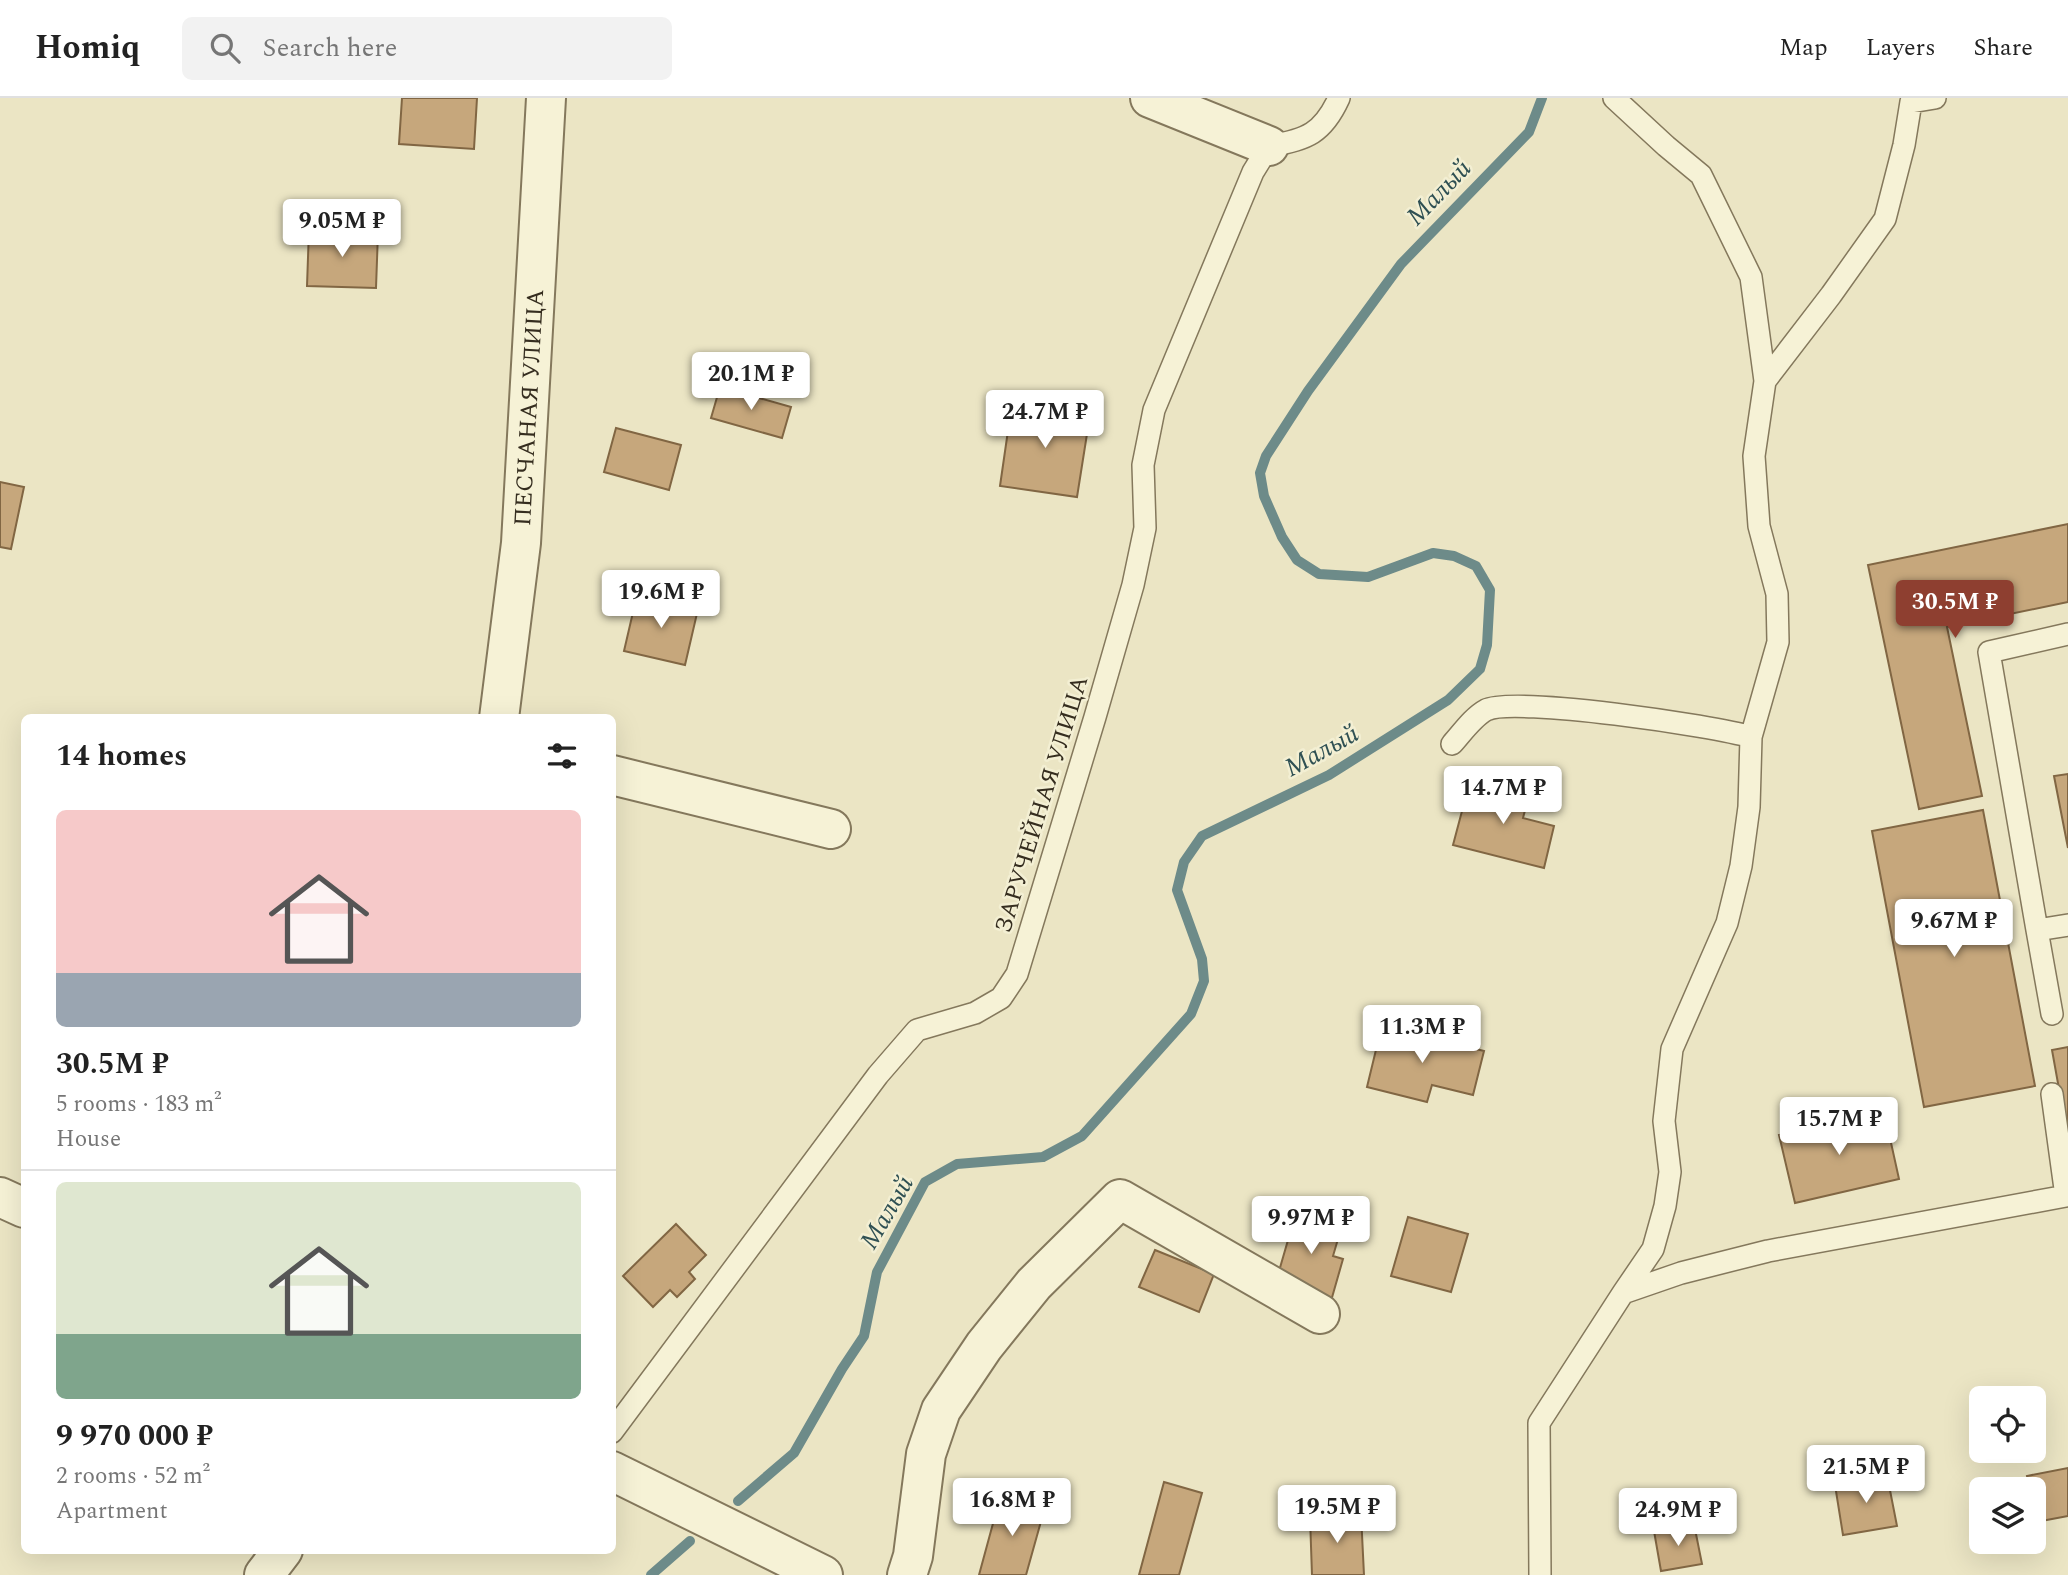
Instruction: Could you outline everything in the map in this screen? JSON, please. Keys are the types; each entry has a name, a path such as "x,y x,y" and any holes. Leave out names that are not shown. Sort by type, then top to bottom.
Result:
{"street":[{"name":"ПЕСЧАНАЯ УЛИЦА","path":"500,714 521,543 546,98"},
{"path":"1150,98 1269,146"},
{"path":"616,776 831,829"},
{"path":"0,1197 21,1207"},
{"path":"907,1575 913,1556 926,1454 941,1410 984,1346 1034,1284 1120,1199 1320,1314"},
{"path":"616,1473 823,1575"},
{"path":"264,1575 281,1554"}],"lane":[{"path":"1269,146 1295,142 1318,131 1332,114 1339,98"},
{"path":"1540,1575 1539,1423 1653,1249 1665,1206 1670,1172 1664,1121 1672,1049 1727,923 1741,866 1749,807 1751,737 1778,642 1777,594 1759,526 1754,456 1765,381 1751,277 1700,175 1614,98"},
{"path":"1765,381 1885,219 1903,145 1910,100 1935,98"},
{"name":"ЗАРУЧЕЙНАЯ УЛИЦА","path":"616,1427 878,1075 917,1030 975,1013 1001,998 1017,974 1096,717 1133,585 1145,528 1143,465 1154,410 1253,172 1269,146"},
{"path":"2052,1014 1989,652 2068,634"},
{"path":"1452,744 1487,709 1513,707 1549,708 1692,724 1751,737"},
{"path":"2037,930 2068,925"},
{"path":"1623,1293 1681,1273 1768,1251 2067,1196 2052,1094"}],"building":[{"path":"402,98 477,98 474,149 399,144"},
{"path":"309,229 378,232 376,288 307,286"},
{"path":"720,387 791,407 782,438 711,418"},
{"path":"1012,403 1090,415 1077,497 1000,486"},
{"path":"616,428 681,445 669,490 604,472"},
{"path":"0,482 24,487 11,549 0,547"},
{"path":"2068,524 2068,602 1947,627 1982,796 1919,809 1868,565"},
{"path":"637,595 698,609 685,665 624,651"},
{"path":"2068,774 2068,848 2054,776"},
{"path":"1485,780 1530,791 1523,818 1554,826 1544,868 1453,845 1466,796 1479,800"},
{"path":"1983,810 2035,1086 1924,1107 1872,831"},
{"path":"1382,1025 1484,1051 1473,1095 1432,1085 1427,1102 1367,1087"},
{"path":"2068,1047 2068,1139 2052,1050"},
{"path":"1884,1111 1899,1179 1795,1203 1779,1135"},
{"path":"1297,1209 1343,1222 1333,1256 1343,1259 1331,1301 1275,1285"},
{"path":"1408,1217 1468,1234 1451,1292 1391,1276"},
{"path":"676,1224 706,1255 689,1272 695,1279 677,1297 670,1290 653,1307 623,1276"},
{"path":"1155,1250 1214,1274 1199,1312 1139,1287"},
{"path":"2068,1468 2068,1516 2046,1520 2046,1477 2027,1476"},
{"path":"1887,1475 1897,1526 1843,1535 1835,1485"},
{"path":"1164,1482 1202,1493 1179,1575 1139,1575"},
{"path":"1001,1494 1045,1507 1026,1575 979,1575"},
{"path":"1361,1514 1364,1575 1312,1575 1310,1517"},
{"path":"1694,1524 1702,1564 1661,1571 1654,1531"}],"waterway":[{"name":"Малый","path":"738,1501 794,1453 864,1336 877,1272 925,1182 957,1164 1043,1157 1082,1136 1191,1014 1204,981 1202,959 1177,890 1184,862 1202,836 1329,775 1448,700 1480,669 1487,645 1490,590 1476,566 1454,556 1433,553 1368,577 1319,574 1297,560 1282,537 1264,496 1260,473 1266,456 1308,391 1401,264 1529,132 1542,98"},
{"name":"Малый","path":"651,1575 690,1541"}]}
